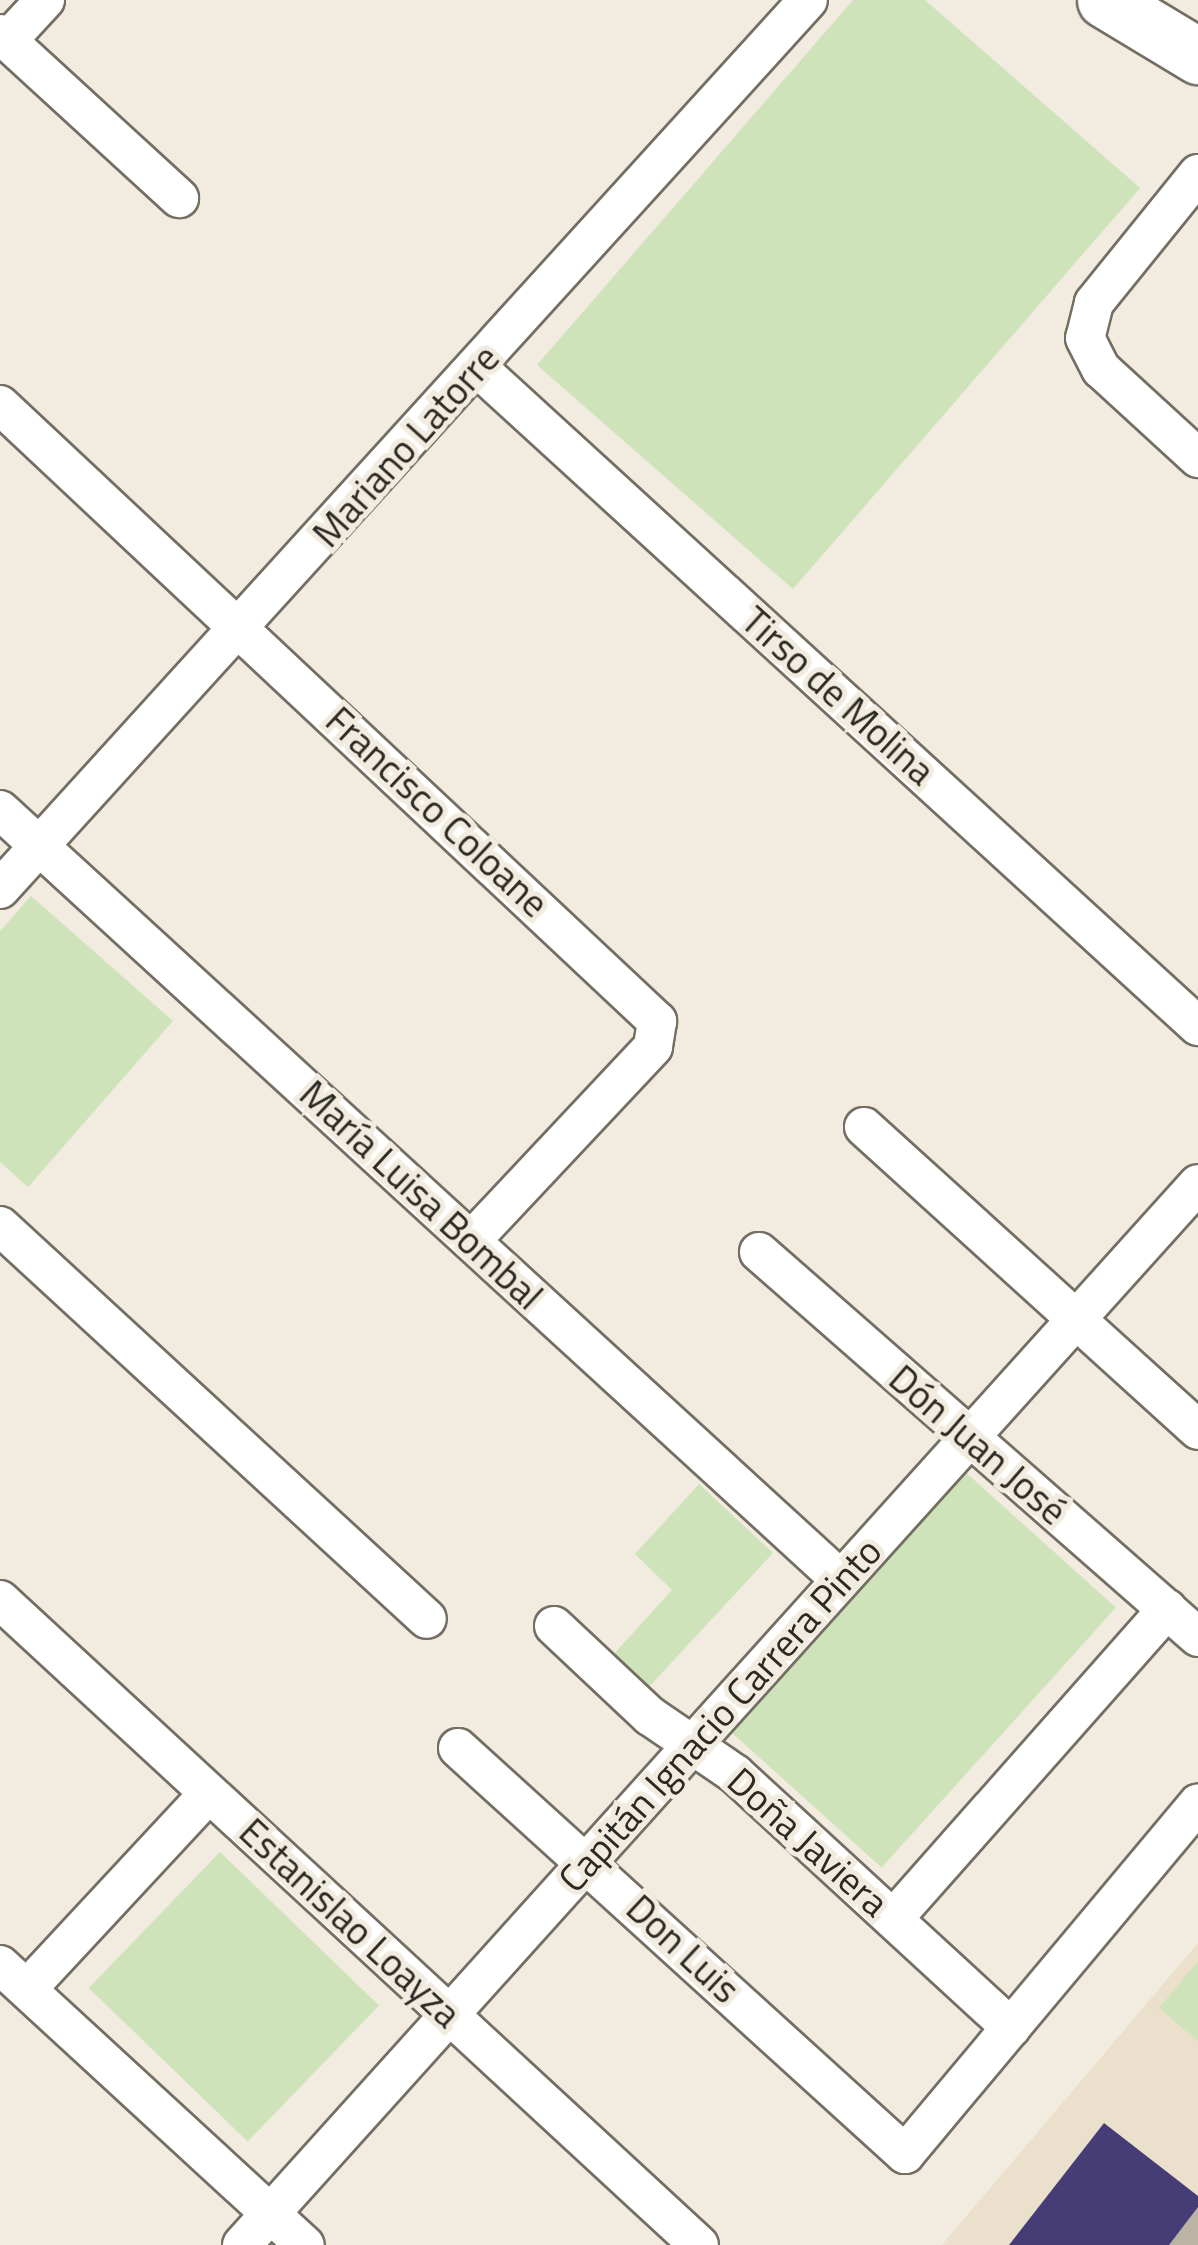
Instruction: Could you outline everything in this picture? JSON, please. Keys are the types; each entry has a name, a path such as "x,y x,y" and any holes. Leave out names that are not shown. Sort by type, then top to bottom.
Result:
{"main road":[{"path":"1105,0 1198,56"}],"street":[{"path":"45,0 4,38 180,198"},
{"name":"Mariano Latorre","path":"0,889 242,628 808,0"},
{"path":"1198,174 1094,302 1085,338 1101,369 1198,458"},
{"name":"Tirso de Molina","path":"477,367 1198,1026"},
{"name":"Francisco Coloane","path":"0,405 242,628 657,1022 653,1047 472,1242"},
{"name":"María Luisa Bombal","path":"0,810 841,1580"},
{"path":"864,1128 1198,1430"},
{"name":"Capitán Ignacio Carrera Pinto","path":"242,2245 1198,1184"},
{"path":"0,1226 426,1620"},
{"name":"Dón Juan José","path":"760,1252 1198,1636"},
{"name":"Estanislao Loayza","path":"0,1600 700,2245"},
{"path":"893,1918 1166,1609"},
{"name":"Doña Javiera","path":"554,1626 650,1716 736,1774 1011,2028"},
{"name":"Don Luis","path":"458,1748 588,1862 905,2154 1011,2028"},
{"path":"209,1793 13,1977 305,2245"},
{"path":"1011,2028 1198,1803"}],"shaded area":[{"path":"1198,1943 1198,2245 942,2245"}],"green space":[{"path":"853,0 925,0 1140,188 793,589 537,365"},
{"path":"31,896 173,1021 28,1187 0,1162 0,931"},
{"path":"962,1469 1116,1608 882,1868 728,1729"},
{"path":"699,1484 773,1553 647,1689 612,1656 672,1590 635,1554"},
{"path":"220,1852 379,2006 248,2141 89,1988"},
{"path":"1198,1961 1198,2041 1159,2008"}],"building":[{"path":"1104,2123 1198,2196 1198,2207 1169,2245 1009,2245"}]}
